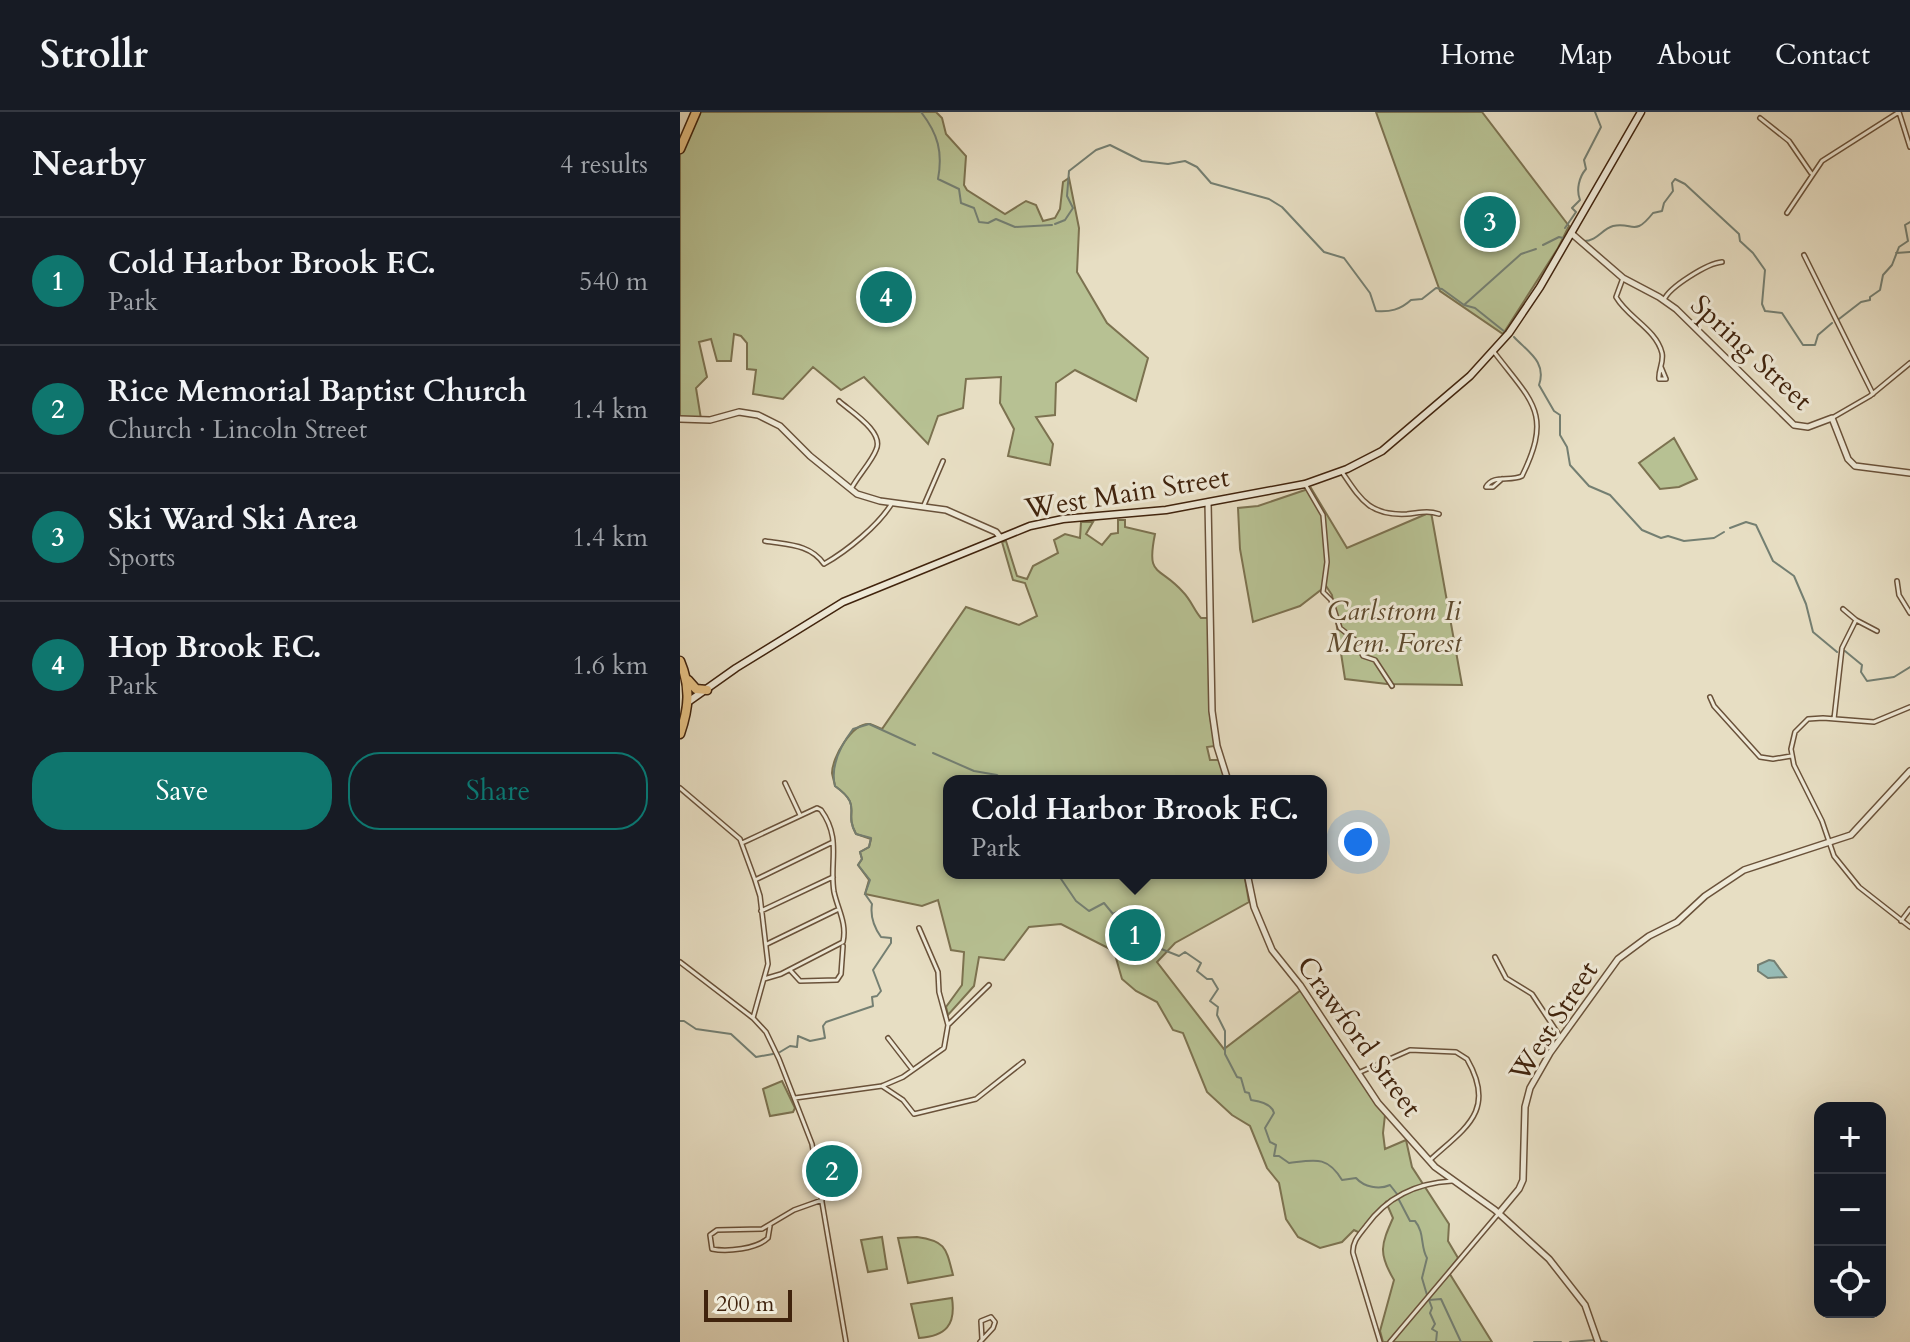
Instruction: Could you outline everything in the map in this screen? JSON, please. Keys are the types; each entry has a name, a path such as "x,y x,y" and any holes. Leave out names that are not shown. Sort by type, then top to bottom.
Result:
{"main road":[{"path":"680,149 696,112"},
{"name":"West Main Street","path":"688,702 760,652 843,602 1000,537 1048,522 1142,514 1305,484 1341,472 1393,442 1494,352 1528,306 1641,112"},
{"path":"680,661 687,680 688,702 680,734"},
{"path":"687,680 696,689 707,690"}],"street":[{"path":"1633,112 1635,122"},
{"path":"1787,213 1811,173 1826,158 1899,112 1910,147"},
{"path":"1760,118 1789,141 1811,173"},
{"name":"Spring Street","path":"1571,233 1623,278 1664,300 1794,425 1806,427 1832,418 1873,394 1910,364"},
{"path":"1804,255 1873,394"},
{"path":"1664,300 1671,289 1713,263 1722,262"},
{"path":"1623,278 1616,297 1656,340 1661,352 1661,367"},
{"path":"1494,352 1537,411 1535,447 1522,476 1502,479"},
{"path":"839,401 873,432 878,444 850,491"},
{"path":"680,419 710,420 739,412 758,415 780,426 850,491 892,503 924,505 955,513 996,532 1000,537"},
{"path":"1832,418 1848,459 1855,466 1910,473"},
{"path":"924,505 943,461"},
{"path":"1341,472 1373,510 1394,514 1429,511 1439,514"},
{"path":"1305,484 1323,515 1327,562 1323,592 1331,600 1340,628 1355,640 1363,656 1375,660 1392,686"},
{"path":"1208,502 1212,711 1217,746 1226,775"},
{"path":"765,541 805,547 824,564 848,549 892,503"},
{"path":"1897,581 1899,595 1910,613"},
{"path":"1843,609 1877,631"},
{"path":"1834,719 1842,648 1856,620"},
{"path":"1710,697 1713,705 1756,755 1767,759 1791,756"},
{"path":"1910,707 1877,722 1815,718 1802,723 1793,736 1791,756 1836,859 1859,887 1910,927"},
{"path":"1828,842 1855,832 1907,779 1910,771"},
{"path":"785,783 800,815"},
{"path":"680,788 728,827 742,843 755,880 768,964 753,1018"},
{"path":"742,843 817,808 827,820 836,855 833,877 845,924 841,974 837,980 800,981 790,970"},
{"path":"755,880 833,842"},
{"name":"West Street","path":"1390,1342 1519,1189 1523,1180 1525,1107 1529,1092 1550,1053 1612,965 1629,949 1677,922 1705,896 1736,875 1758,864 1828,842"},
{"path":"761,911 833,877"},
{"name":"Crawford Street","path":"1248,879 1254,907 1272,950 1306,992 1381,1107 1452,1181 1499,1213 1557,1268 1587,1309 1598,1342"},
{"path":"765,944 839,909"},
{"path":"1901,921 1910,909"},
{"path":"795,1098 882,1086 903,1077 943,1051 947,1043 948,1025 939,992 938,972 919,928"},
{"path":"764,979 773,978 843,942"},
{"path":"1495,957 1506,978 1532,994 1561,1039"},
{"path":"680,962 753,1018 771,1042 811,1139 846,1342"},
{"path":"948,1025 989,985"},
{"path":"888,1038 912,1069"},
{"path":"1358,1073 1410,1050 1455,1052 1467,1059 1478,1095 1477,1112 1466,1127 1430,1160"},
{"path":"882,1086 903,1100 914,1114 924,1113 976,1099 1023,1062"},
{"path":"1380,1342 1353,1253 1354,1242 1374,1215 1392,1198 1429,1184 1452,1181"},
{"path":"770,1226 768,1238 762,1244 722,1250 712,1249 710,1244 710,1235 717,1230 749,1231 770,1226 794,1210 822,1200"},
{"path":"991,1317 995,1326 981,1340 981,1321 991,1317"}],"green space":[{"path":"697,112 936,112 942,118 946,134 966,156 964,185 967,190 1005,214 1026,201 1036,205 1043,221 1055,218 1060,209 1063,182 1069,178 1079,228 1077,272 1107,323 1148,358 1136,401 1075,370 1056,383 1055,415 1036,417 1053,444 1050,465 1008,456 1014,429 1000,403 1001,377 966,379 963,408 938,416 928,444 864,377 841,390 813,367 783,399 753,394 756,370 747,369 747,343 734,334 731,361 717,361 711,339 699,342 707,377 696,388 701,419 680,418 680,155"},
{"path":"1376,112 1482,112 1569,226 1503,334 1440,291"},
{"path":"1674,438 1697,479 1679,487 1660,489 1639,463"},
{"name":"Carlstrom Ii Mem. Forest","path":"1311,488 1347,548 1431,512 1462,685 1387,684 1345,679 1332,595 1326,586 1300,606 1253,622 1240,549 1238,508 1258,506"},
{"path":"1118,520 1125,520 1125,527 1155,534 1154,565 1186,595 1201,618 1208,618 1210,716 1215,746 1207,747 1210,760 1220,760 1224,775 943,775 943,879 1245,879 1249,902 1175,943 1157,962 1224,1049 1301,990 1385,1115 1385,1149 1406,1140 1412,1167 1449,1224 1448,1241 1458,1258 1448,1271 1492,1342 1383,1342 1380,1331 1394,1280 1383,1256 1384,1242 1393,1218 1386,1202 1360,1233 1354,1230 1342,1242 1320,1248 1298,1237 1286,1219 1279,1183 1267,1168 1250,1126 1232,1115 1207,1092 1183,1033 1173,1030 1157,1002 1122,979 1114,951 1061,924 1029,927 1004,960 979,957 974,986 948,1015 946,1007 962,985 964,952 951,950 938,900 922,906 865,894 869,880 858,865 862,859 860,852 869,847 871,839 856,834 851,820 851,804 835,786 832,773 844,742 863,725 870,724 882,729 966,607 1019,625 1037,616 1025,583 1013,580 1002,542 1006,541 1017,576 1027,579 1033,566 1058,553 1054,540 1065,534 1080,538 1081,522 1093,522 1086,534 1102,545 1111,534 1118,533"},
{"path":"782,1081 795,1108 793,1112 770,1116 763,1089"},
{"path":"882,1237 887,1269 868,1272 861,1240"},
{"path":"917,1237 943,1247 953,1275 908,1283 898,1238"},
{"path":"952,1298 952,1315 947,1327 936,1335 919,1338 911,1304"}],"water":[{"path":"1774,961 1786,977 1768,978 1758,971 1758,965"}],"waterway":[{"path":"921,112 938,144 938,179 959,189 961,203 974,208 979,222 988,223 996,219 1015,227 1052,225"},
{"path":"1565,228 1576,212 1572,208 1580,200 1578,188 1586,169 1584,160 1601,127 1595,112"},
{"path":"1055,224 1065,220 1073,208 1067,196 1069,171 1096,150 1110,145 1142,161 1168,164 1185,161 1197,167 1211,183 1269,199 1282,207 1324,252 1344,258 1370,293 1376,311 1399,308 1411,300 1422,299 1436,288 1464,305 1521,254 1536,249"},
{"path":"1584,241 1613,226 1642,225 1653,213 1662,211 1673,191 1675,179 1685,184 1739,234 1740,241 1765,270 1762,304 1765,311 1782,313 1803,345 1815,345 1818,335 1832,323"},
{"path":"1839,319 1880,290 1883,275 1892,265 1899,247 1908,241 1905,225 1910,222"},
{"path":"1543,245 1563,238"},
{"path":"1896,253 1910,252"},
{"path":"1464,305 1475,308 1505,332"},
{"path":"1514,337 1538,364 1539,385 1554,411 1560,415 1560,435 1567,447 1570,465 1589,486 1610,495 1642,530 1661,538 1668,536 1684,541 1714,538 1724,532"},
{"path":"1730,528 1746,522 1756,525 1773,561 1794,576 1813,632 1837,652"},
{"path":"1845,651 1862,665 1861,672 1867,681 1894,677 1910,667"},
{"path":"780,1052 790,1046 797,1047 798,1036 810,1041 825,1038 823,1026 826,1022 873,1006 872,997 881,991 873,970 891,943 891,938 881,937 875,925 872,904 865,894 870,880 858,865 862,859 860,852 869,847 871,838 856,834 849,799 835,786 835,763 853,729 869,724 915,745"},
{"path":"933,753 974,771 997,775"},
{"path":"1061,879 1076,901 1089,911 1104,903 1113,914 1121,910 1127,918 1141,922 1146,943 1179,956 1185,952 1201,963 1197,971 1212,979 1218,989 1210,1001 1218,1007 1217,1015 1225,1031 1225,1054 1251,1100 1268,1105 1273,1110 1265,1128 1270,1142 1276,1145 1274,1156 1289,1163 1319,1161 1331,1166 1342,1180 1356,1178 1367,1185 1390,1185 1397,1194"},
{"path":"680,1021 696,1029 731,1034 756,1057 773,1054"},
{"path":"1398,1198 1410,1221 1415,1221 1420,1230 1427,1258 1422,1278 1427,1295"},
{"path":"1436,1342 1437,1332 1432,1329 1435,1324 1429,1300 1441,1299 1461,1342"},
{"path":"1570,1342 1594,1340"},
{"path":"1601,1341 1607,1342"},
{"path":"1534,1342 1561,1342"}],"place":[{"name":"Ski Ward Ski Area","path":"1490,222"},
{"name":"Hop Brook F.C.","path":"886,297"},
{"name":"Cold Harbor Brook F.C.","path":"1135,935"},
{"name":"Rice Memorial Baptist Church","path":"832,1171"}]}
